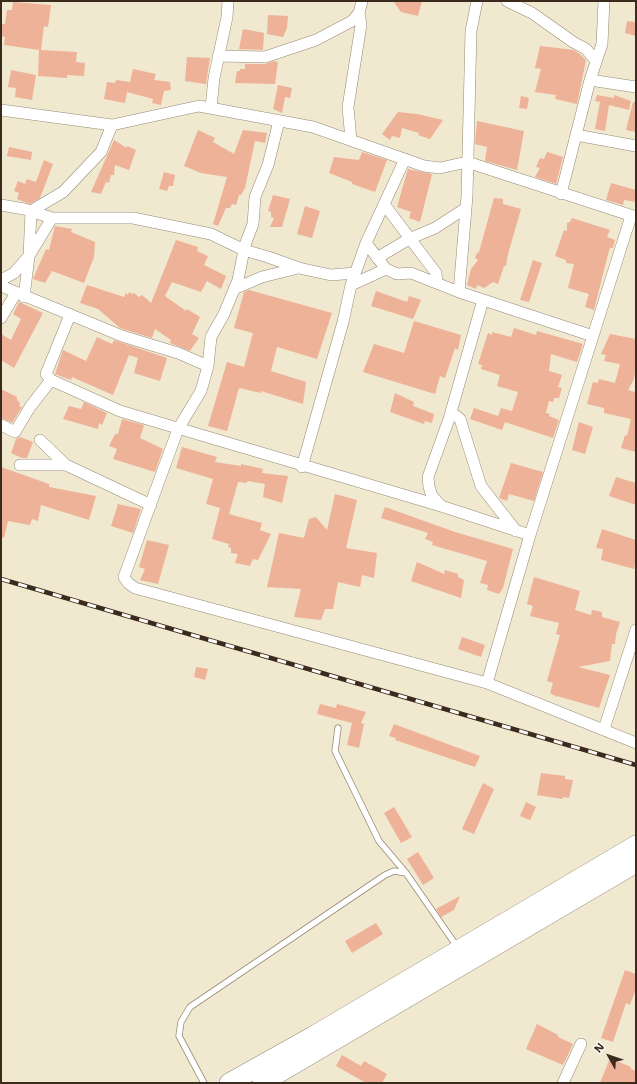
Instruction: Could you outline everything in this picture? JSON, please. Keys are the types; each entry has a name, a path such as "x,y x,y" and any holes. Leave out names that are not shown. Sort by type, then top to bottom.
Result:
{"highway":[{"path":"229,1083 313,1036 636,845"},
{"path":"262,1083 636,863"}],"street":[{"path":"211,108 218,56 227,17 228,1"},
{"path":"351,140 348,107 361,25 359,13 362,1"},
{"path":"458,292 466,208 471,31 477,1"},
{"path":"508,1 537,16 572,42 586,49 596,61"},
{"path":"562,194 590,80 602,44 604,1"},
{"path":"218,56 265,57 316,40 352,21 359,13"},
{"path":"590,80 636,87"},
{"path":"1,110 112,125 199,106 211,108 312,127 424,166 440,168 467,162 634,217 593,336 530,535 487,683"},
{"path":"279,121 268,165 254,197 252,224 244,250 238,280 224,314 211,337 208,366 202,391 178,429 124,577 128,583 135,588 487,683 636,743"},
{"path":"31,211 63,192 101,152 112,125"},
{"path":"576,135 636,146"},
{"path":"302,467 343,322 355,273 366,242 405,159"},
{"path":"384,204 436,273 437,284"},
{"path":"1,205 31,211 52,218 133,218 211,234 244,250 299,268 331,275 355,273"},
{"path":"377,258 409,239 435,228 466,208"},
{"path":"1,318 20,295 28,256 31,211"},
{"path":"1,280 14,273 28,256 52,218"},
{"path":"366,242 386,269 398,274 411,273 458,292 593,336"},
{"path":"234,290 262,277 299,268"},
{"path":"351,285 386,269"},
{"path":"1,286 122,336 178,353 208,366"},
{"path":"440,506 432,496 428,478 456,410 483,300"},
{"path":"70,315 46,374 51,380 120,411 302,467 440,506 530,535"},
{"path":"1,425 15,432 30,407 51,380"},
{"path":"456,410 469,445 481,486 516,531"},
{"path":"40,440 66,465 151,505"},
{"path":"20,465 66,465"},
{"path":"604,729 636,630"},
{"path":"563,1083 581,1044"}],"lane":[{"path":"338,728 335,751 379,841 406,873 459,950"},
{"path":"204,1083 179,1036 181,1022 190,1007 385,875 394,871 406,873"}],"building":[{"path":"393,1 422,1 418,16 401,12"},
{"path":"13,2 51,5 48,27 44,26 41,50 77,52 76,62 85,63 84,76 67,75 67,78 38,76 39,50 4,45 5,37 1,36 1,24 5,24 7,10 12,10"},
{"path":"268,15 288,16 287,28 283,37 267,34"},
{"path":"627,21 636,22 636,36 625,33"},
{"path":"243,29 264,33 263,50 239,49"},
{"path":"540,46 574,50 586,60 577,104 555,99 556,95 535,92 541,69 535,68"},
{"path":"187,57 210,58 206,84 185,81"},
{"path":"274,61 278,62 275,84 235,83 237,71 240,71 240,69 245,69 245,64 265,64"},
{"path":"133,69 156,74 154,80 170,82 171,90 164,91 161,105 152,103 153,99 127,92 125,103 104,99 107,82 115,83 116,80 130,82"},
{"path":"11,70 36,75 32,100 15,97 16,88 8,87"},
{"path":"278,85 292,88 290,98 285,97 282,113 273,109"},
{"path":"597,95 614,98 614,95 631,101 629,110 609,105 605,131 595,129 600,102 595,101"},
{"path":"521,96 529,98 527,109 519,108"},
{"path":"633,102 636,102 636,132 626,130"},
{"path":"398,112 417,114 443,120 430,139 418,135 419,133 402,128 400,138 392,136 390,140 382,134"},
{"path":"477,121 524,131 517,170 485,161 487,147 475,144"},
{"path":"198,130 215,138 213,142 234,154 243,130 267,133 265,143 255,141 245,188 241,195 239,195 236,205 232,204 230,208 226,208 218,226 213,224 227,177 201,173 184,166"},
{"path":"114,140 127,148 127,146 136,150 129,170 115,165 114,175 111,175 109,183 106,182 101,194 91,192"},
{"path":"9,147 32,152 31,160 7,156"},
{"path":"362,152 387,160 375,192 352,184 352,182 329,173 334,157 359,160"},
{"path":"547,152 563,157 556,184 535,177 540,168 536,167 540,158 544,159"},
{"path":"44,160 53,164 40,198 30,204 17,199 19,193 14,191 18,181 25,184 27,179 36,182"},
{"path":"408,169 432,174 420,222 409,218 411,212 397,207"},
{"path":"164,172 175,175 173,186 169,186 167,191 159,189"},
{"path":"611,183 636,190 636,202 624,200 623,205 606,200"},
{"path":"273,195 290,199 282,227 270,227 274,218 271,217 271,212 268,211"},
{"path":"494,198 503,199 503,204 521,209 506,266 504,266 498,284 493,282 484,288 477,285 476,289 467,285 471,269 478,260 475,258 479,252"},
{"path":"305,206 320,211 312,238 297,234"},
{"path":"572,218 610,230 607,237 615,240 613,248 610,248 608,254 594,310 585,307 589,294 568,288 574,264 566,263 566,260 555,256 564,230 567,231 567,223 570,222"},
{"path":"55,226 72,229 71,232 95,242 94,257 84,283 52,271 45,283 33,279 46,249 49,250"},
{"path":"176,240 198,247 197,251 208,256 204,265 226,276 221,289 207,281 201,292 172,282 165,296 186,311 187,309 200,317 192,334 199,338 190,351 170,343 171,340 155,329 152,338 120,328 98,309 80,303 87,285 124,297 126,293 128,295 129,292 132,294 134,293 139,297 142,295 151,303"},
{"path":"533,260 542,263 529,302 520,300"},
{"path":"249,290 332,313 317,359 277,347 271,371 306,382 303,404 261,391 261,393 239,388 227,431 208,426 227,362 244,367 253,333 234,328 244,292"},
{"path":"376,291 407,302 409,296 421,300 413,319 371,306"},
{"path":"19,302 43,313 14,368 1,360 1,334 11,340 21,319 13,314"},
{"path":"414,321 461,335 458,350 455,348 445,378 440,376 435,394 363,372 374,344 404,353"},
{"path":"514,328 536,335 537,331 583,344 577,362 551,354 549,371 562,375 558,387 562,388 559,398 554,398 553,402 549,401 546,413 550,414 549,416 559,420 553,438 505,422 502,430 470,419 474,408 498,416 501,408 512,411 518,392 497,386 500,375 481,369 482,365 478,364 488,333 492,335 492,332 511,337"},
{"path":"610,334 636,339 636,366 634,379 628,390 635,392 636,452 621,448 625,435 627,436 631,419 604,413 604,408 587,404 593,382 598,383 599,379 615,383 620,364 604,361 606,355 601,354"},
{"path":"97,337 112,344 114,340 167,358 160,381 134,373 138,358 129,355 113,395 72,377 71,380 55,374 63,350 86,361"},
{"path":"1,389 17,397 17,400 20,403 19,406 22,407 12,423 1,418"},
{"path":"395,393 414,402 413,406 434,414 432,423 425,421 424,424 390,412"},
{"path":"84,402 107,413 102,425 99,423 98,429 63,419 69,406 81,409"},
{"path":"122,419 144,425 140,438 163,449 155,472 113,459 117,449 109,446 115,434 118,434"},
{"path":"579,422 593,427 585,454 572,450"},
{"path":"20,437 33,442 27,458 22,458 11,453 16,439"},
{"path":"182,447 217,457 215,462 241,466 241,464 263,469 262,473 288,476 282,503 263,497 265,484 248,481 246,483 238,482 229,514 262,523 260,530 271,534 258,560 253,559 250,566 235,563 238,554 231,553 231,548 228,547 229,544 212,539 220,508 206,504 213,479 176,468"},
{"path":"511,463 543,472 534,501 509,494 507,501 499,498"},
{"path":"1,467 49,484 49,487 96,496 89,520 41,505 38,521 32,519 30,525 8,521 4,538 1,537"},
{"path":"616,477 636,483 636,505 609,496"},
{"path":"335,494 357,500 346,548 377,553 374,578 362,575 360,587 338,582 333,609 325,609 321,620 294,617 301,589 267,587 279,533 304,538 309,519 316,517 327,530"},
{"path":"118,504 141,509 133,533 111,526"},
{"path":"385,507 455,532 513,549 503,588 499,594 487,590 488,585 480,583 487,561 432,545 433,542 425,539 428,533 381,518"},
{"path":"602,529 636,540 636,559 634,569 601,560 603,549 596,548"},
{"path":"147,540 169,545 158,584 140,580 145,569 139,567"},
{"path":"417,562 444,574 445,570 458,574 458,577 464,580 461,598 411,581"},
{"path":"534,577 580,591 575,610 591,615 592,610 602,612 602,617 620,622 616,634 615,644 612,644 610,661 578,667 610,675 599,708 557,697 550,693 553,683 547,681 560,635 556,634 559,623 530,616 533,606 527,604"},
{"path":"462,637 485,645 481,657 458,649"},
{"path":"196,667 208,669 205,680 194,677"},
{"path":"320,704 336,708 337,704 366,712 361,723 364,724 359,748 347,745 352,723 317,714"},
{"path":"394,724 480,756 475,767 395,740 396,738 389,736"},
{"path":"541,773 565,776 565,779 573,780 569,798 563,797 562,799 537,795"},
{"path":"483,783 494,789 474,834 462,829"},
{"path":"526,802 536,807 530,820 520,816"},
{"path":"394,807 412,837 401,843 384,813"},
{"path":"418,852 434,878 423,885 407,859"},
{"path":"460,896 454,910 441,917 436,909"},
{"path":"376,923 383,934 352,953 345,941"},
{"path":"625,970 636,974 636,989 630,1005 626,1003 613,1042 601,1038"},
{"path":"537,1024 573,1044 563,1065 526,1049"},
{"path":"342,1055 361,1066 364,1061 387,1074 382,1083 366,1083 336,1066"},
{"path":"610,1058 631,1067 631,1069 636,1071 636,1083 600,1083"}],"railway":[{"path":"1,579 636,765"}]}
